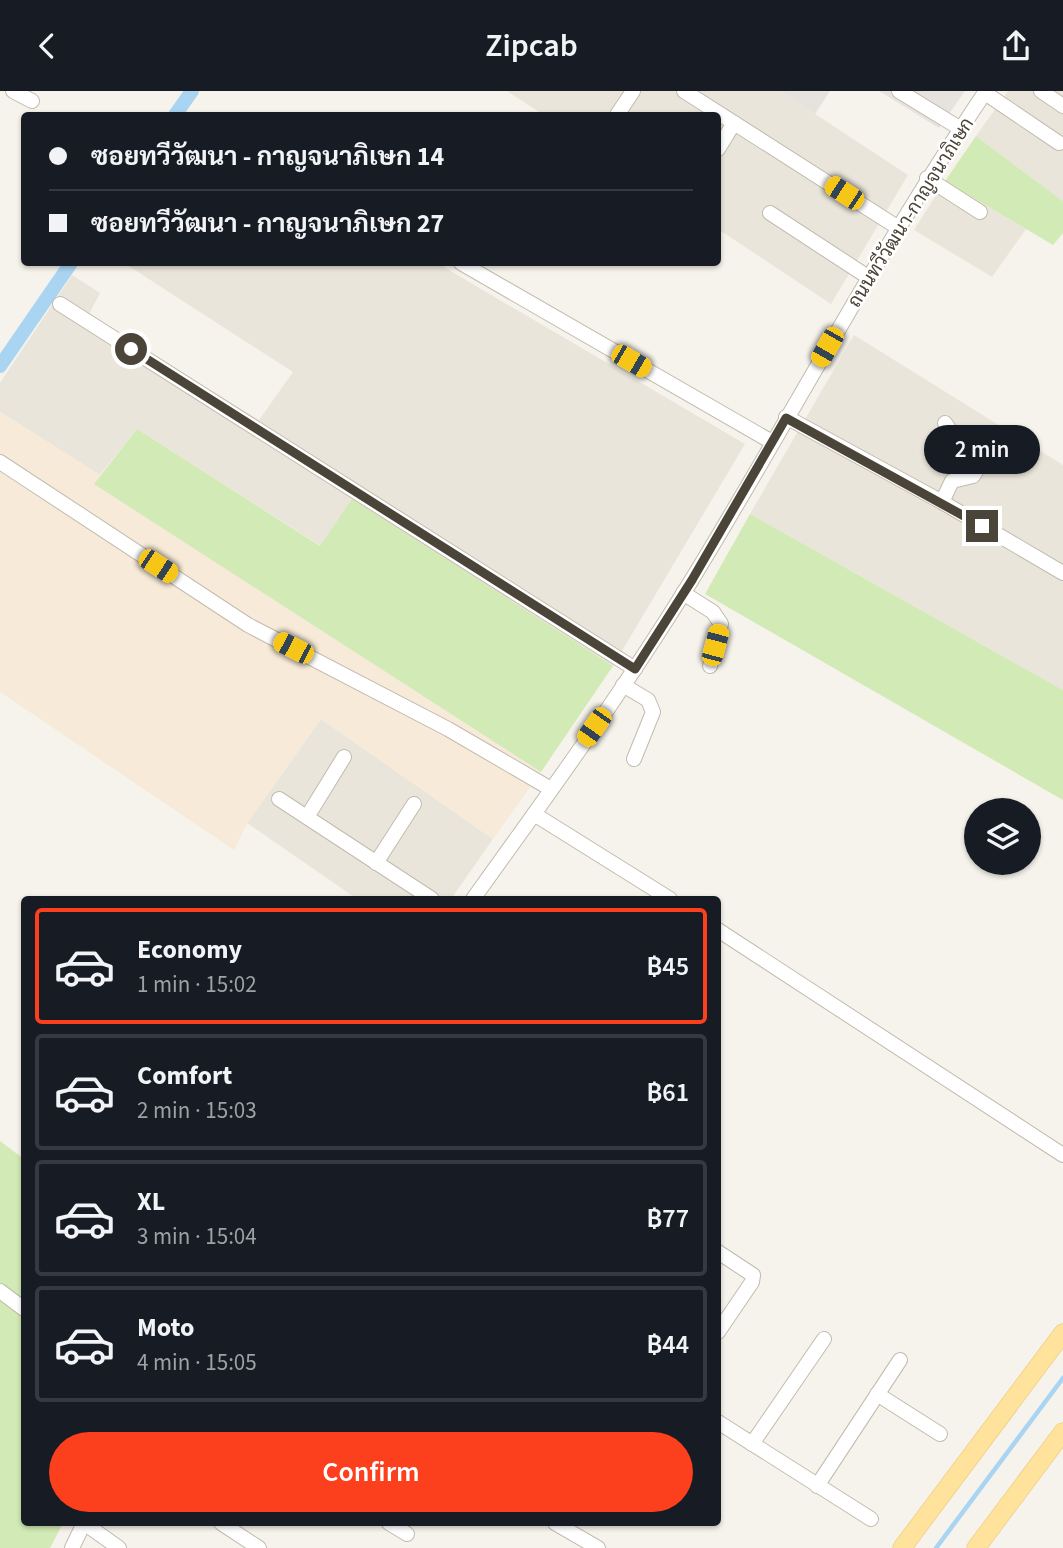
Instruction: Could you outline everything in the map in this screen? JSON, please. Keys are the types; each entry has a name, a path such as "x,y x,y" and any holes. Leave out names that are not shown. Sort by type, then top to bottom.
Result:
{"main road":[{"path":"902,1548 1063,1333"},
{"path":"976,1548 1063,1432"}],"street":[{"path":"13,91 32,101"},
{"path":"619,112 633,91"},
{"path":"684,91 717,112"},
{"path":"899,91 961,129"},
{"path":"1041,91 1063,106"},
{"path":"985,92 1059,142"},
{"name":"ถนนทวีวัฒนา-กาญจนาภิเษก","path":"475,896 635,669 683,593 897,227 985,92"},
{"path":"721,115 897,227"},
{"path":"721,144 734,123"},
{"path":"927,178 981,212"},
{"path":"770,213 868,277"},
{"path":"466,266 772,442"},
{"path":"60,304 635,669"},
{"path":"786,418 942,502 1063,573"},
{"path":"942,502 952,481 973,476 980,465 979,458 961,446 945,423"},
{"path":"0,461 248,625 449,729 551,789"},
{"path":"683,593 713,612 721,624 710,666"},
{"path":"623,685 648,700 653,712 634,759"},
{"path":"307,817 344,757"},
{"path":"279,799 427,896"},
{"path":"376,863 414,804"},
{"path":"534,814 665,896"},
{"path":"721,932 1063,1156"},
{"path":"721,1254 753,1275 752,1282 721,1328"},
{"path":"0,1291 21,1307"},
{"path":"752,1444 824,1339"},
{"path":"817,1486 900,1360"},
{"path":"877,1394 940,1434"},
{"path":"721,1424 871,1519"},
{"path":"72,1548 83,1526"},
{"path":"88,1526 119,1548"},
{"path":"226,1526 259,1548"},
{"path":"394,1526 407,1534"},
{"path":"560,1526 598,1548"}],"shaded area":[{"path":"507,91 780,91 908,175 831,304 721,231 721,112 539,112"},
{"path":"780,91 830,91 815,114"},
{"path":"879,91 965,91 939,128"},
{"path":"1008,91 1063,91 1063,201 976,136"},
{"path":"945,181 1026,229 992,277 914,230"},
{"path":"129,266 442,266 745,444 613,666 352,500 321,546 137,429 100,475 0,412 0,383 72,275 100,293 88,316 259,420 293,372"},
{"path":"854,335 1063,465 1063,690 750,514"},
{"path":"0,412 100,475 95,484 541,772 493,839 321,719 247,823 234,850 0,692"},
{"path":"321,719 493,839 453,896 353,896 247,823"}],"green space":[{"path":"976,136 1063,201 1063,233 1053,245 945,181"},
{"path":"137,429 320,546 352,499 613,666 541,772 94,484"},
{"path":"750,514 1063,690 1063,800 705,594"},
{"path":"0,1141 21,1157 21,1526 61,1526 50,1548 0,1548"}],"waterway":[{"path":"177,112 192,91"},
{"path":"0,366 69,266"},
{"path":"936,1548 1063,1378"}],"route":[{"path":"131,349 635,669 692,580 786,418 982,526"}]}
